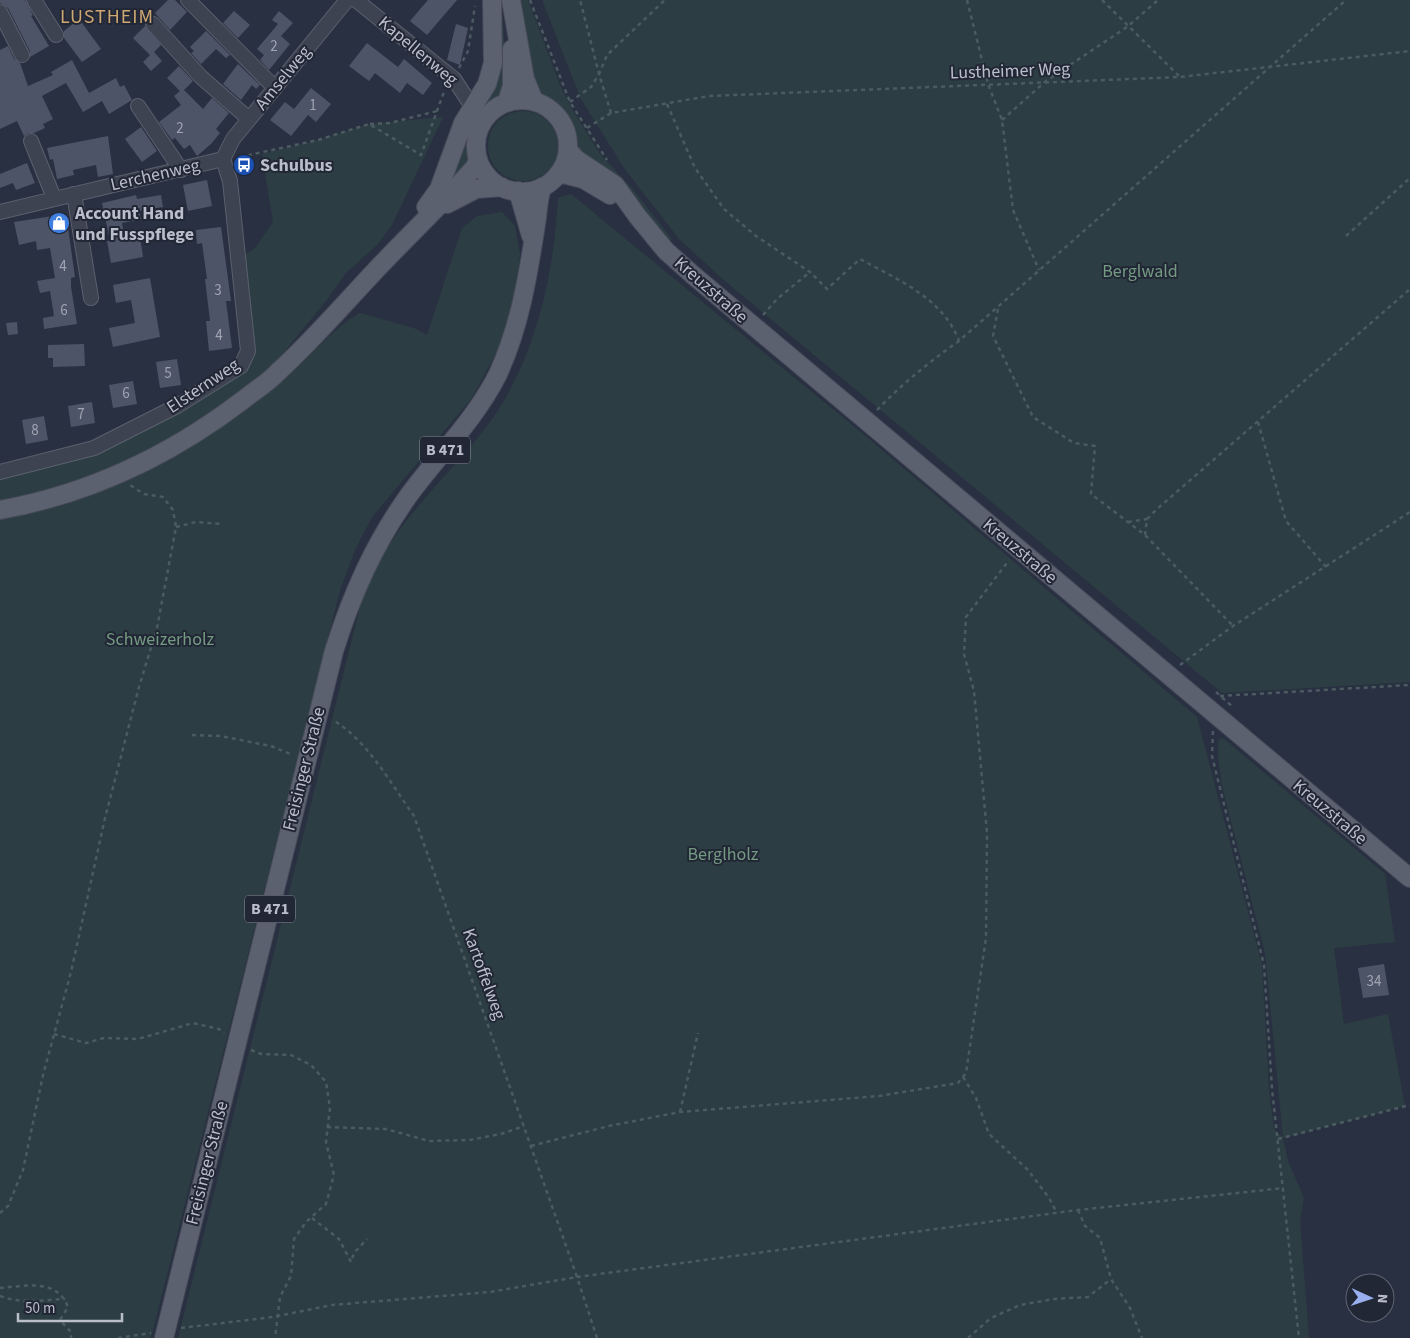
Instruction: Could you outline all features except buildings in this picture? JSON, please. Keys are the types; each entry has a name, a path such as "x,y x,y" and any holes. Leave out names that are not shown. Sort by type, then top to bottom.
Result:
{"main road":[{"path":"387,259 439,189 456,139 487,84 493,63 492,0"},
{"path":"512,7 525,79 534,101"},
{"path":"506,102 512,86 512,7"},
{"path":"435,211 476,188 510,189 542,187 558,173 565,162 568,150 567,137 556,114 546,106 534,101 520,99 506,102 494,109 484,119 478,132 476,146 478,160 487,176 510,189"},
{"name":"Kreuzstraße","path":"568,150 576,159 615,185 638,217 666,250 693,275 873,417 1017,548 1410,878"},
{"path":"0,510 37,503 118,474 168,451 210,425 277,374 435,211 475,167 478,160"},
{"name":"Kreuzstraße","path":"558,173 570,174 599,187 638,217"},
{"name":"B 471","path":"532,240 542,187"},
{"name":"B 471","path":"510,189 532,240"},
{"name":"Freisinger Straße","path":"165,1334 318,712 334,651 350,601 374,549 410,494 479,408 497,374 519,320 528,280 532,240"}],"street":[{"path":"34,0 56,35"},
{"path":"188,0 276,88"},
{"name":"Amselweg","path":"223,159 233,139 348,0"},
{"name":"Kapellenweg","path":"356,0 454,78 473,108"},
{"path":"0,12 22,55"},
{"path":"153,24 201,77 249,119"},
{"path":"138,106 181,170"},
{"path":"31,141 54,198"},
{"name":"Lerchenweg","path":"0,212 223,159"},
{"name":"Elsternweg","path":"0,472 94,448 177,406 240,366 248,351 230,181 223,159"},
{"path":"74,194 92,298"}],"path":[{"path":"530,0 570,102 606,159 613,166"},
{"path":"580,0 611,113 587,128"},
{"path":"570,102 591,88 607,55 665,0"},
{"path":"967,0 988,84 1002,120 1013,210 1039,270"},
{"path":"1102,0 1180,77"},
{"path":"1002,120 1046,81 1128,27 1158,0"},
{"path":"873,417 931,360 959,341 1346,0"},
{"name":"Lustheimer Weg","path":"611,113 709,96 1180,77 1410,51"},
{"path":"667,104 694,168 724,208 756,236 810,272 827,289 860,259 909,286 939,308 955,330 959,341"},
{"path":"223,159 262,154 300,145 369,124 390,123 437,111"},
{"path":"369,124 421,155"},
{"path":"1346,236 1410,178"},
{"path":"756,309 763,315 777,300 810,272"},
{"path":"1128,522 1147,519 1410,289"},
{"path":"998,307 993,336 1033,417 1074,443 1095,446 1091,494 1146,536 1233,626"},
{"path":"870,404 873,417"},
{"path":"873,417 885,416"},
{"path":"1258,422 1286,521 1326,567"},
{"path":"0,1213 8,1206 23,1170 121,754 157,628 176,527 173,510 163,497 136,491"},
{"path":"1186,671 1179,666 1233,626 1410,512"},
{"path":"1146,536 1147,519"},
{"path":"176,527 196,522 222,524"},
{"path":"531,1146 609,1126 680,1112 879,1096 958,1082 963,1077 966,1073 986,938 986,833 974,691 964,654 966,617 1017,548"},
{"path":"1220,695 1410,685"},
{"path":"1213,690 1241,714"},
{"path":"1220,695 1212,736 1212,756 1264,965 1278,1138 1299,1338"},
{"name":"Kartoffelweg","path":"318,712 343,726 368,753 414,816 597,1338"},
{"path":"192,736 220,736 271,746 288,755 307,757"},
{"path":"54,1034 86,1043 104,1038 138,1039 193,1023 219,1029 236,1044 261,1054 291,1055 311,1064 326,1082 330,1108 326,1142 334,1175 326,1204 306,1222 294,1239 291,1276 280,1297 275,1338"},
{"path":"680,1112 698,1033"},
{"path":"963,1077 976,1098 989,1134 1028,1170 1057,1213"},
{"path":"1278,1138 1410,1105"},
{"path":"327,1127 386,1129 429,1141 470,1140 500,1134 524,1126"},
{"path":"118,1338 165,1334 342,1304 490,1292 576,1277 1078,1210 1284,1188"},
{"path":"1078,1210 1085,1226 1100,1238 1111,1279 1130,1308 1142,1338"},
{"path":"312,1218 339,1239 352,1262 354,1253 367,1239"},
{"path":"968,1338 991,1318 1020,1305 1054,1299 1088,1297 1111,1279"},
{"path":"0,1288 45,1285 65,1299 68,1307 60,1320 71,1332 70,1338"},
{"path":"0,1296 8,1299 38,1301 65,1299"}],"green space":[{"path":"498,0 501,0 507,78 502,95 483,113 472,133 468,164 449,184 477,110"},
{"path":"520,0 528,0 560,85 572,109 600,154 631,187 672,239 670,241 622,184 584,157 579,149 571,123 563,111 537,91 530,76"},
{"name":"Berglwald","path":"542,0 1410,0 1410,682 1222,693 726,282 679,239 624,168 581,99"},
{"path":"530,111 543,117 552,126 556,132 558,146 556,160 548,171 537,179 516,181 509,179 498,171 490,160 488,139 490,132 498,121 509,113"},
{"path":"443,117 392,225 378,244 345,274 327,300 270,369 209,418 117,467 37,497 0,505 0,472 94,448 241,366 248,351 240,258 255,248 273,222 262,154 318,140 369,124"},
{"name":"Berglholz","path":"571,194 868,438 1197,717 1262,965 1269,1089 1274,1129 1283,1137 1265,953 1222,786 1218,759 1218,740 1223,738 1385,874 1395,942 1334,948 1344,1024 1388,1014 1405,1106 1283,1138 1288,1161 1304,1198 1300,1220 1309,1338 178,1338 361,603 376,568 402,527 481,434 510,391 522,365 541,311 552,255 558,198"},
{"name":"Schweizerholz","path":"502,212 515,226 520,254 516,292 504,339 471,399 372,517 355,550 340,590 151,1338 0,1338 0,517 78,497 115,483 185,449 252,405 294,372 339,328 360,313 414,328 427,335 462,228 477,216"}],"place":[{"name":"Schulbus","path":"244,165"},
{"name":"Account Hand und Fusspflege","path":"59,223"}],"district":[{"name":"LUSTHEIM","path":"107,17"}]}
